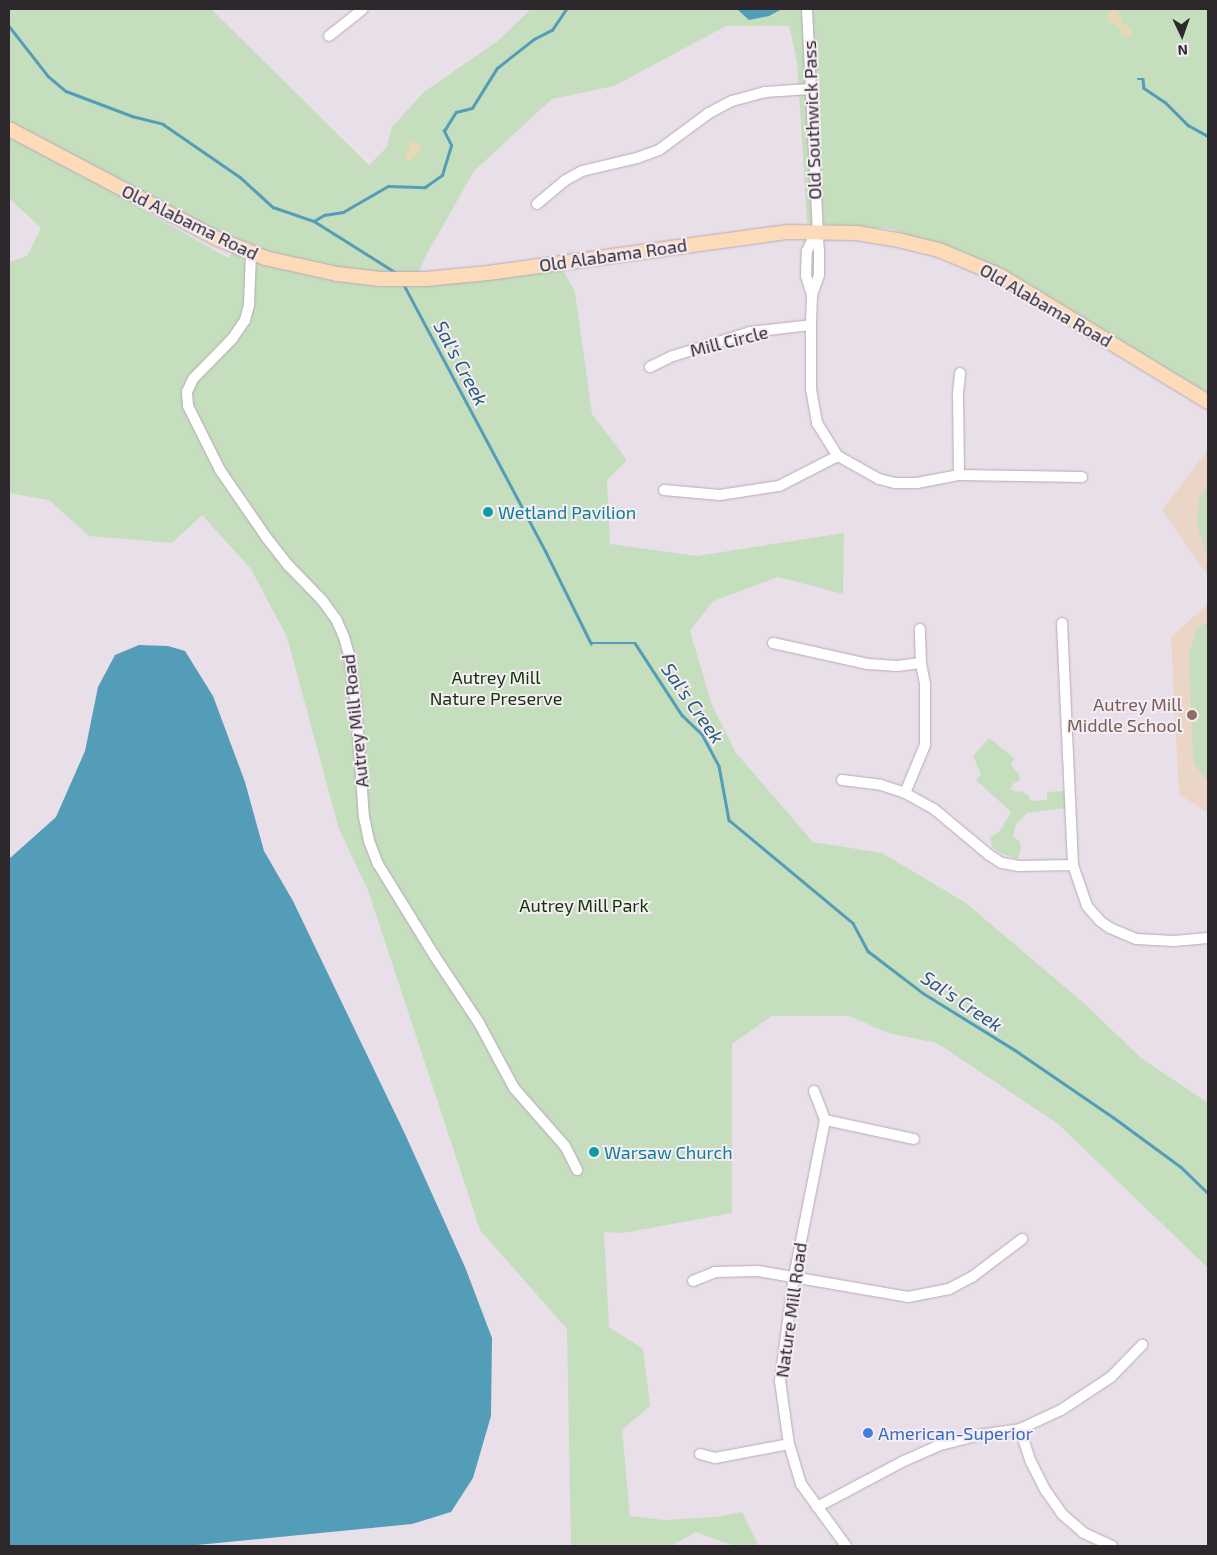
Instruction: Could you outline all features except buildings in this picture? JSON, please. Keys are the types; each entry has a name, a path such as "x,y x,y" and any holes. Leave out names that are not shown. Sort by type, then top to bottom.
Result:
{"main road":[{"name":"Old Alabama Road","path":"9,129 187,224 251,253 289,265 337,274 381,279 426,279 488,273 761,234 816,231 898,240 939,250 977,264 1025,288 1208,402"}],"street":[{"path":"329,36 364,9"},
{"name":"Old Southwick Pass","path":"807,9 816,231"},
{"path":"537,204 564,181 582,171 637,158 659,150 709,113 732,101 765,92 810,88"},
{"path":"816,231 806,251 806,275 812,295 812,404 817,423 838,456 879,479 895,483 917,483 959,475 1082,477"},
{"name":"Autrey Mill Road","path":"251,253 249,306 245,320 233,338 193,378 187,392 188,406 220,470 288,566 322,600 336,619 344,637 349,654 356,704 364,817 369,841 378,864 434,955 479,1023 514,1088 565,1146 577,1170"},
{"name":"Mill Circle","path":"650,367 673,356 750,332 811,326"},
{"path":"959,475 958,393 960,373"},
{"path":"664,490 720,495 778,486 838,456"},
{"path":"1062,623 1073,865 1087,906 1100,921 1110,928 1136,939 1174,941 1208,938"},
{"path":"905,793 926,745 925,684 921,662 920,629"},
{"path":"773,643 868,664 897,666 921,662"},
{"path":"842,780 881,785 905,793 934,809 989,855 1002,863 1019,866 1073,865"},
{"path":"814,1091 825,1120 914,1139"},
{"name":"Nature Mill Road","path":"825,1120 794,1276 780,1381 789,1444 802,1484 846,1546"},
{"path":"693,1280 715,1272 758,1271 908,1297 949,1289 972,1277 1022,1238"},
{"path":"817,1507 904,1461 938,1446 979,1435 1020,1429 1061,1410 1111,1377 1142,1345"},
{"path":"1020,1429 1031,1462 1046,1491 1062,1514 1084,1533 1112,1546"},
{"path":"700,1454 715,1458 789,1444"}],"shaded area":[{"path":"1208,450 1208,576 1162,510"},
{"name":"Autrey Mill Middle School","path":"1208,604 1208,813 1179,794 1171,637"}],"green space":[{"path":"9,9 211,9 369,165 387,147 392,127 424,92 499,40 531,9 1208,9 1208,405 1023,297 893,229 807,223 797,61 789,26 726,26 614,86 552,99 474,171 424,259 417,279 563,270 575,292 592,414 627,460 607,480 610,544 697,556 844,533 843,594 778,577 713,601 690,631 712,705 736,753 813,842 882,853 966,903 1086,1005 1141,1058 1208,1103 1208,1268 1057,1123 937,1043 888,1033 850,1016 772,1016 732,1044 732,1213 623,1233 604,1232 609,1327 643,1349 650,1406 622,1430 630,1516 664,1520 716,1517 742,1512 759,1546 734,1546 696,1532 671,1546 571,1546 567,1329 480,1230 368,890 339,829 287,637 251,569 202,515 172,543 89,536 49,500 9,493 9,262 27,256 41,228 9,198","holes":["126,200 234,248 228,258"]},
{"path":"1208,483 1208,559 1198,527 1198,512 1199,500"},
{"path":"1208,621 1208,782 1194,764 1189,652 1197,629"},
{"path":"989,738 1014,758 1011,765 1019,774 1020,780 1013,784 1010,789 1028,795 1031,801 1047,800 1047,792 1065,791 1065,808 1027,813 1016,824 1013,836 1020,842 1021,850 1017,859 998,852 992,847 990,837 999,832 1011,812 976,780 981,774 973,756"}],"sand":[{"path":"1112,9 1117,10 1124,24 1132,28 1132,33 1129,37 1121,35 1120,28 1107,21 1108,13"},
{"path":"414,141 420,144 421,150 411,160 407,161 404,156 409,151 409,144"}],"water":[{"path":"737,9 782,9 769,16 749,20"},
{"path":"139,645 168,646 185,651 213,696 245,782 264,851 293,901 405,1134 465,1267 492,1338 491,1416 473,1478 451,1512 412,1524 187,1546 9,1546 9,859 56,817 85,751 98,687 115,655"}],"waterway":[{"path":"314,221 324,215 343,212 388,186 425,187 442,175 451,145 444,131 456,112 472,108 497,68 534,39 552,30 566,9"},
{"path":"9,26 48,76 66,91 132,116 163,124 240,177 273,207 314,221 398,274"},
{"path":"1138,79 1143,79 1144,88 1165,102 1188,125 1208,136"},
{"name":"Sal's Creek","path":"403,283 546,552 591,643 635,643 682,715 702,734 719,766 729,820 853,923 868,951 923,993 1015,1050 1113,1117 1181,1167 1208,1193"}],"place":[{"name":"Wetland Pavilion","path":"488,512"},
{"name":"Autrey Mill Middle School","path":"1192,715"},
{"name":"Warsaw Church","path":"594,1152"},
{"name":"American-Superior","path":"868,1433"}],"park label":[{"name":"Autrey Mill Nature Preserve","path":"496,688"},
{"name":"Autrey Mill Park","path":"584,905"}]}
